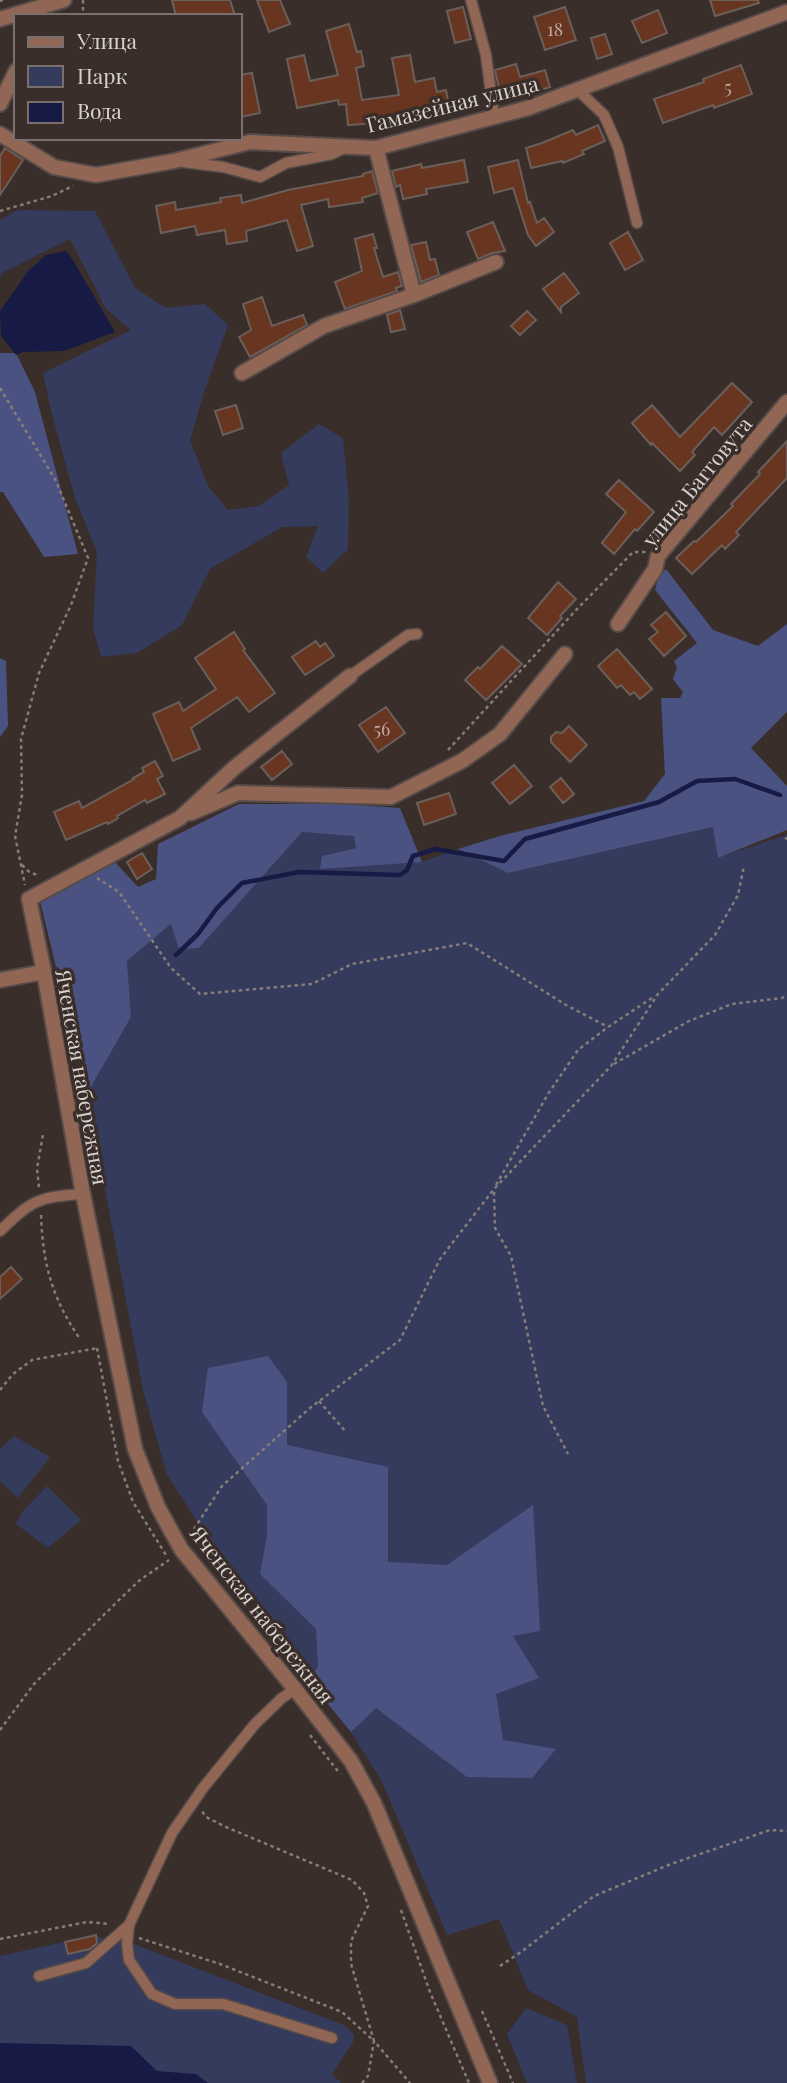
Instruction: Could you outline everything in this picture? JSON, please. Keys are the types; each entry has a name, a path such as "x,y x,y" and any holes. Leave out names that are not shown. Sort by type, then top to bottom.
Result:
{"street":[{"path":"26,14 46,10 64,0"},
{"name":"Гамазейная улица","path":"0,134 54,167 96,175 174,161 250,142 376,148 528,108 787,12"},
{"path":"0,104 14,75"},
{"path":"376,148 414,295"},
{"path":"243,373 324,326 458,279 496,262"},
{"name":"улица Багговута","path":"618,624 655,569 657,556 787,402"},
{"path":"29,898 180,818 238,793 391,797 462,761 500,734 565,654"},
{"path":"180,818 234,768 350,676"},
{"name":"Яченская набережная","path":"29,898 83,1194 135,1449 158,1507 181,1549 351,1761 374,1803 490,2083"},
{"path":"0,981 44,971"}],"lane":[{"path":"471,0 486,55 494,117"},
{"path":"578,90 604,115 614,136 637,223"},
{"path":"174,161 223,167 260,177 286,163 332,154 346,147"},
{"path":"350,676 408,635 417,634"},
{"path":"0,1231 23,1209 41,1199 83,1194"},
{"path":"295,1689 255,1724 202,1788 172,1833 129,1926 127,1942 129,1960 152,1994 175,2004 223,2004 332,2038"},
{"path":"39,1976 86,1963 129,1926"}],"path":[{"path":"0,211 52,195 96,175"},
{"path":"0,387 56,481 88,558 71,605 39,673 21,739 22,795 15,836 22,877 29,898"},
{"path":"447,752 577,609 633,552 653,551 657,556"},
{"path":"181,1549 222,1486 319,1401 400,1340 440,1259 494,1189 611,1066 658,995 715,935 738,895 744,866"},
{"path":"83,870 120,892 171,968 200,993 312,984 352,964 467,943 566,1005 608,1027"},
{"path":"568,1454 543,1406 510,1256 495,1228 494,1189 548,1094 578,1051 608,1027 658,995"},
{"path":"611,1066 689,1021 732,1004 782,998 787,995"},
{"path":"43,1134 37,1169 42,1247 51,1283 65,1317 80,1339"},
{"path":"0,1390 13,1374 32,1360 98,1348 118,1461 133,1503 169,1560 140,1580 34,1684 0,1730"},
{"path":"319,1401 346,1432"},
{"path":"306,1730 346,1783"},
{"path":"202,1788 199,1807 206,1817 352,1880 364,1893 368,1906 351,1941 351,1964 374,2040 368,2076 362,2083"},
{"path":"500,1965 594,1896 671,1864 770,1830 787,1831"},
{"path":"398,1903 430,1992 469,2083"},
{"path":"0,1939 87,1922 129,1926 137,1937 220,1964 342,2012 374,2040 408,2082"},
{"path":"482,2011 513,2083"}],"green space":[{"path":"18,210 95,211 135,288 166,308 205,304 228,325 190,440 208,486 228,510 259,506 289,485 281,453 319,424 343,438 349,500 348,549 323,573 306,557 318,526 282,527 210,569 182,625 137,653 101,657 93,628 97,552 75,498 43,373 131,330 106,309 70,239 2,273 0,279 0,220"},
{"path":"713,827 719,857 787,835 787,2083 586,2083 577,2017 528,1990 499,1919 447,1935 382,1782 351,1732 309,1681 223,1561 167,1475 143,1390 87,1094 131,1017 127,961 171,924 199,948 302,832 354,835 356,848 322,856 422,862 458,849 508,873"},
{"path":"14,1436 50,1457 18,1498 0,1481 0,1449"},
{"path":"47,1486 81,1520 48,1548 16,1524 22,1512"},
{"path":"96,1935 109,1942 134,1944 346,2026 354,2035 353,2042 332,2074 341,2083 0,2083 0,1956"},
{"path":"526,2008 567,2025 577,2083 527,2083 507,2034"}],"shaded area":[{"path":"0,353 16,353 35,392 78,554 44,557 3,492 0,492"},
{"path":"666,569 713,630 758,646 787,624 787,712 751,748 787,786 787,830 718,858 713,827 508,873 458,849 644,801 665,774 661,698 680,698 683,692 673,679 677,668 674,661 697,643 655,590 659,575"},
{"path":"0,658 6,661 8,726 0,737"},
{"path":"239,804 342,804 400,808 422,862 320,869 322,856 356,848 354,836 302,832 199,948 179,949 171,924 127,961 131,1017 87,1094 40,901 115,862 138,887 156,879 158,844"},
{"path":"268,1356 287,1382 287,1445 388,1467 388,1562 447,1565 533,1505 540,1631 513,1636 539,1678 496,1694 503,1740 556,1749 532,1778 467,1777 376,1708 351,1732 309,1681 318,1666 316,1629 260,1574 267,1536 267,1505 202,1412 208,1368"}],"water":[{"path":"66,251 115,332 64,351 23,352 16,355 1,336 0,311 29,270 46,255"},
{"path":"0,2043 131,2046 157,2071 196,2074 208,2083 0,2083"}],"building":[{"path":"172,0 230,0 234,14 176,14"},
{"path":"257,0 280,0 290,24 269,32"},
{"path":"710,0 758,0 759,3 715,16"},
{"path":"463,7 471,39 455,43 447,11"},
{"path":"565,7 576,40 545,50 534,17"},
{"path":"658,10 667,33 642,43 632,21"},
{"path":"349,24 357,52 361,51 364,66 356,68 362,100 399,95 392,58 410,55 415,82 434,78 437,92 446,90 450,109 400,120 400,124 382,126 382,123 348,125 346,104 339,105 338,100 297,108 287,59 304,55 310,81 338,75 326,31"},
{"path":"605,34 612,54 597,59 591,38"},
{"path":"516,64 520,77 545,70 550,87 502,101 495,70"},
{"path":"741,65 752,94 663,123 654,99 704,82 703,79"},
{"path":"252,73 260,113 242,117 242,75"},
{"path":"598,125 605,141 563,163 562,161 531,168 526,148 573,130 576,135"},
{"path":"5,148 23,160 0,195 0,156"},
{"path":"464,160 468,182 426,189 427,194 403,199 400,185 396,187 392,171 421,164 422,168"},
{"path":"518,160 528,203 530,202 537,223 544,218 554,232 536,246 528,235 513,188 494,193 488,167"},
{"path":"372,171 378,193 362,198 363,202 329,207 328,199 301,205 313,246 297,251 287,220 246,231 247,241 227,244 225,230 197,235 195,226 161,233 156,206 175,202 176,210 221,202 220,198 241,195 242,203 288,190 363,176"},
{"path":"493,222 505,251 478,259 467,232"},
{"path":"628,232 643,260 625,270 610,243"},
{"path":"373,234 377,248 374,248 383,277 398,272 402,286 396,288 397,291 345,309 335,282 362,271 355,239"},
{"path":"426,242 430,260 435,259 439,275 421,282 411,245"},
{"path":"564,273 579,293 561,307 561,312 543,289"},
{"path":"262,297 272,326 303,315 307,325 250,357 239,337 251,330 243,304"},
{"path":"400,310 405,329 391,332 387,315"},
{"path":"527,311 536,320 520,335 511,326"},
{"path":"732,383 752,402 722,435 714,427 692,452 695,455 680,471 652,443 651,445 632,423 652,405 680,437"},
{"path":"236,405 243,428 223,435 215,411"},
{"path":"787,441 787,478 736,532 739,535 725,549 722,545 692,574 676,558 733,506 731,504"},
{"path":"619,480 654,512 614,554 602,543 626,512 606,494"},
{"path":"558,582 576,599 547,635 528,618"},
{"path":"666,612 686,636 664,656 649,639 658,632 651,625"},
{"path":"234,632 245,649 243,650 275,693 249,712 237,697 191,728 200,749 173,761 153,714 179,702 183,711 216,689 195,658"},
{"path":"316,641 320,647 325,643 334,656 305,675 292,657"},
{"path":"502,646 522,664 486,700 465,680"},
{"path":"617,649 652,689 640,699 634,692 630,695 621,685 617,688 598,666"},
{"path":"386,707 405,733 378,752 359,725"},
{"path":"569,726 587,745 570,762 551,742 551,737 556,732 562,733"},
{"path":"282,751 292,764 272,780 261,767"},
{"path":"155,761 163,776 157,779 165,794 147,803 145,800 108,824 107,822 66,840 54,812 79,801 82,808 134,779 144,772 142,768"},
{"path":"514,765 532,786 510,804 492,783"},
{"path":"561,778 574,794 563,803 550,787"},
{"path":"449,793 456,814 424,825 417,803"},
{"path":"142,853 152,869 137,879 127,862"},
{"path":"11,1267 22,1279 0,1299 0,1277"},
{"path":"96,1935 97,1943 90,1949 68,1954 65,1942"}],"waterway":[{"path":"176,955 242,883 299,872 400,875 407,870 413,856 436,849 504,861 525,839 659,802 697,781 735,779 780,795"}]}
